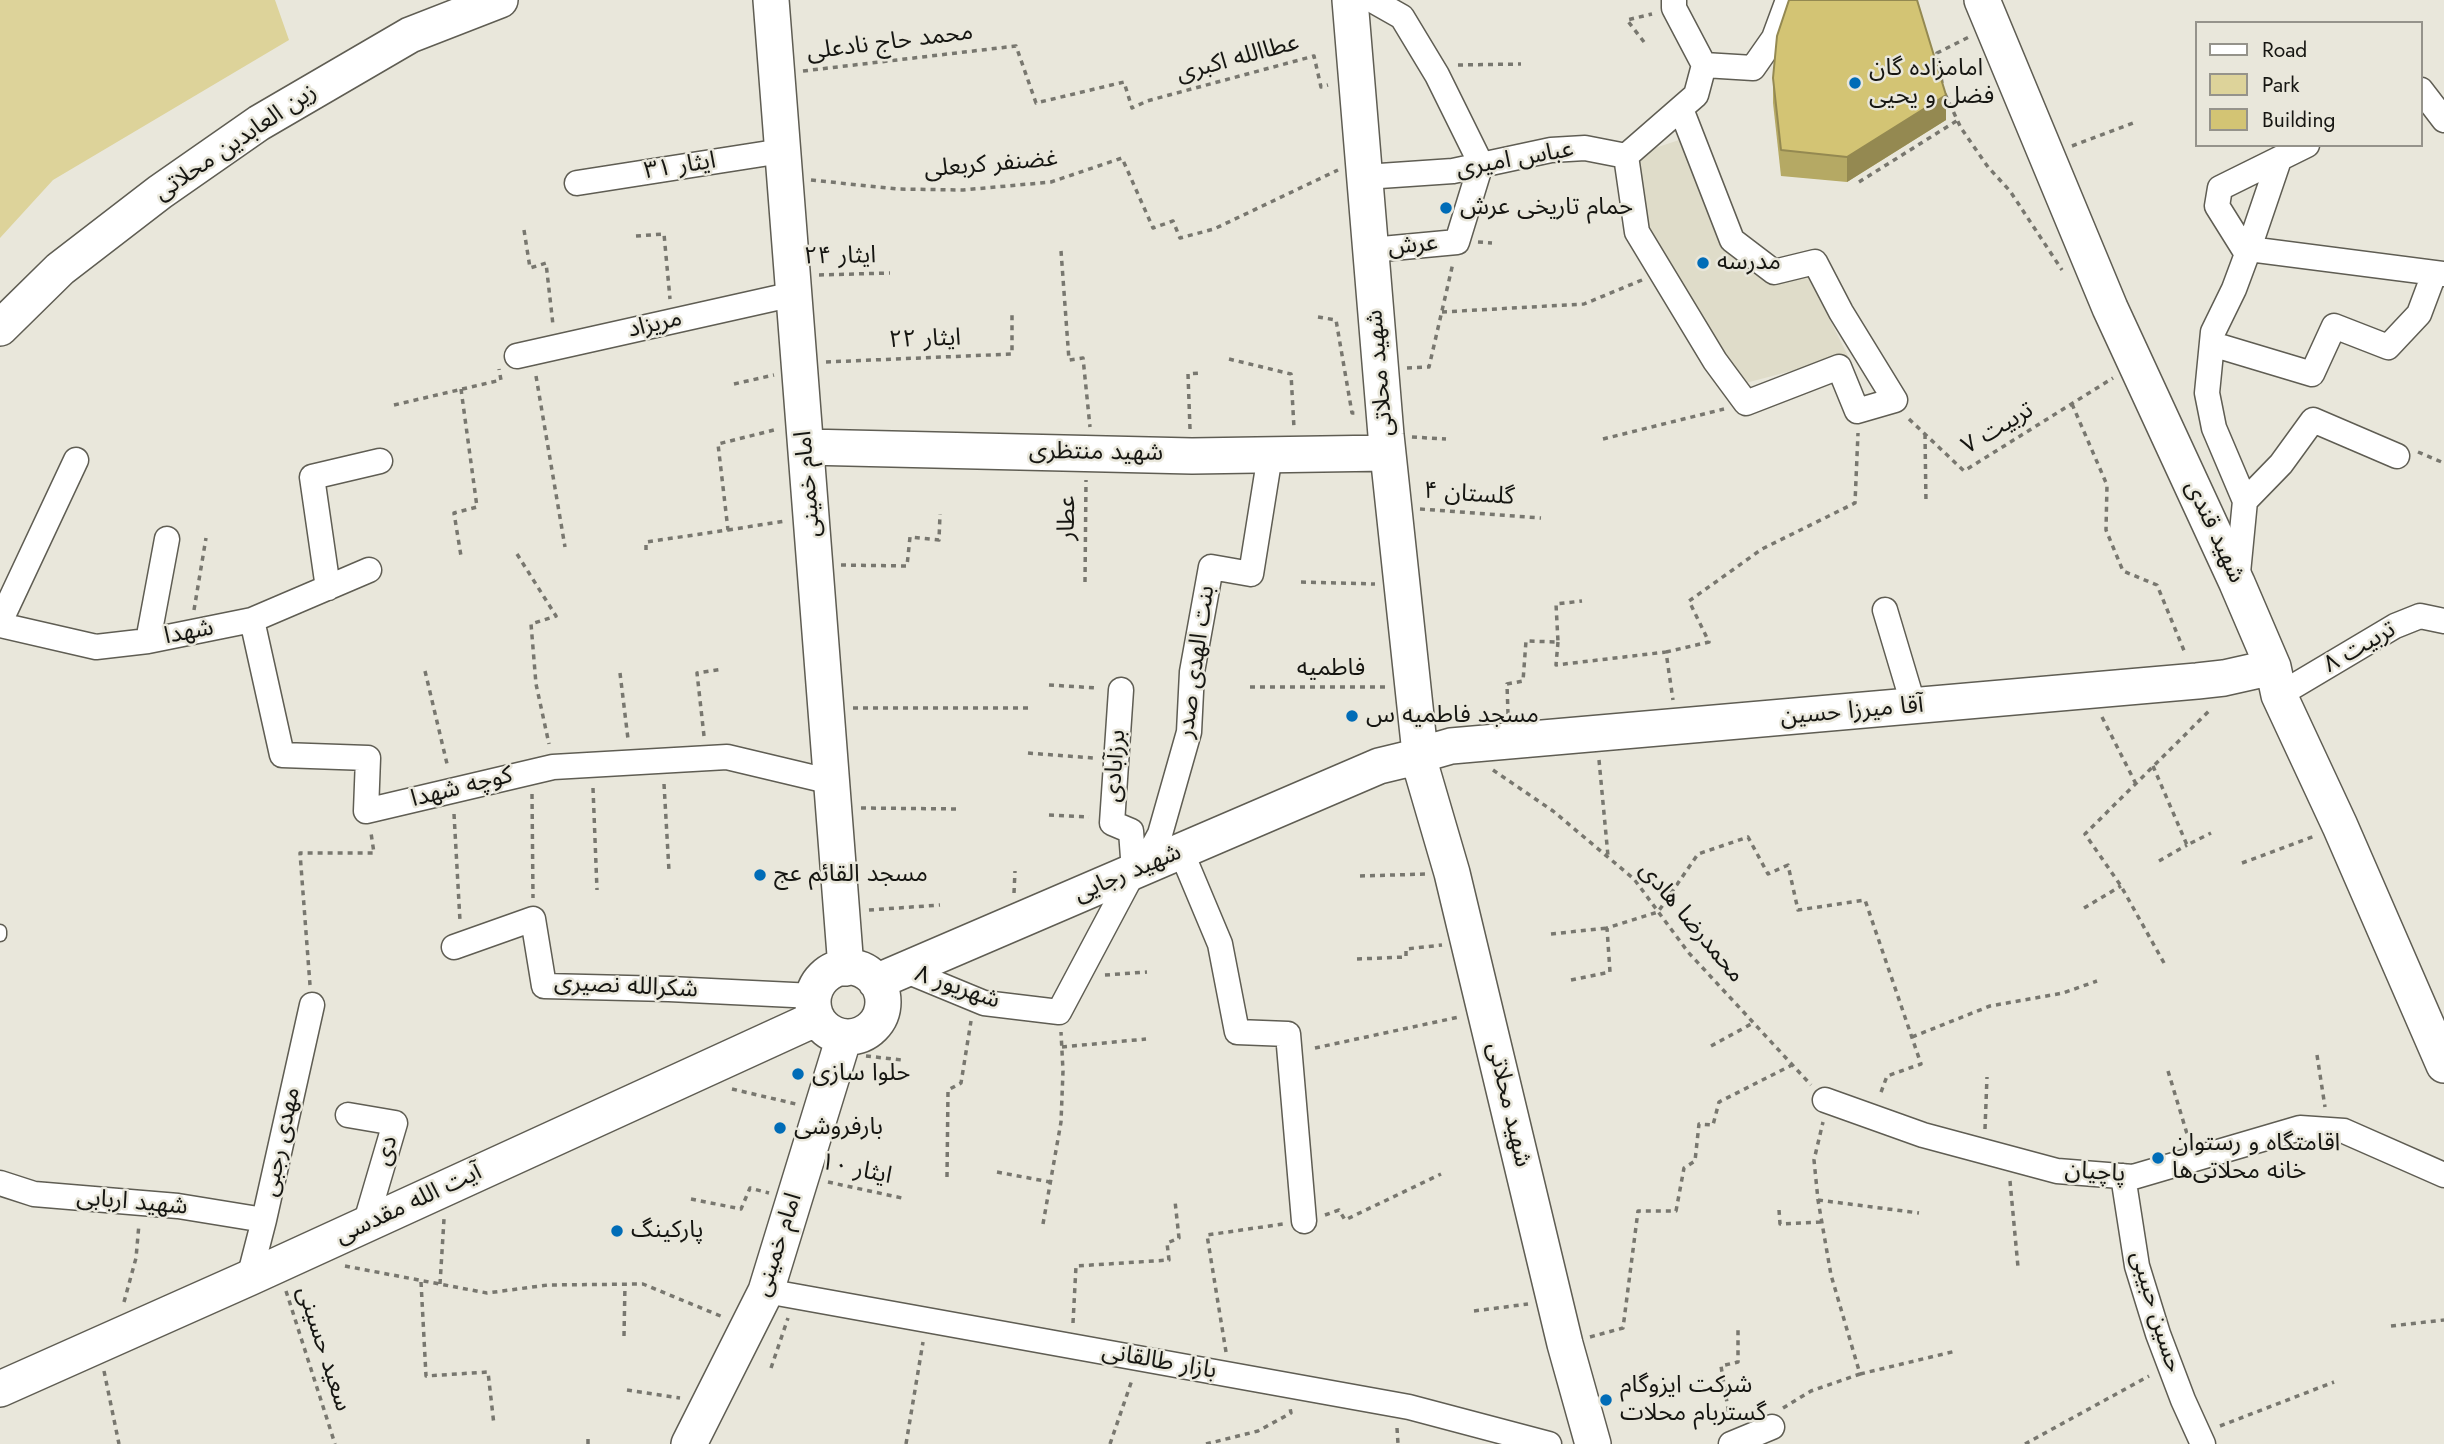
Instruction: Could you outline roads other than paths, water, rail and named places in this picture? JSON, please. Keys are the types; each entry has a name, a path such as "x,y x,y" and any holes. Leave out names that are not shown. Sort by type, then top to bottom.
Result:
{"main road":[{"name":"زین العابدین محلاتی","path":"0,328 60,269 160,192 259,123 410,35 500,0"},
{"name":"امام خمینی","path":"771,0 842,912 875,973"},
{"name":"شهید محلاتی","path":"1350,0 1387,453 1413,687 1411,758 1452,873 1565,1344 1593,1444"},
{"name":"شهید قندی","path":"1987,12 2110,308 2237,583 2266,678 2340,826 2444,1065"},
{"name":"شهید منتظری","path":"805,435 1089,453 1192,456 1387,453"},
{"name":"آقا میرزا حسین","path":"1411,758 1451,746 1501,756 1597,733 2197,681 2266,678"},
{"name":"شهید رجایی","path":"875,973 1411,758"},
{"path":"835,970 875,973 883,1004 881,1015 867,1032 829,1026 818,985 825,976 835,970"},
{"name":"امام خمینی","path":"689,1444 748,1327 781,1293 798,1189 822,1110 829,1026"},
{"name":"آیت الله مقدسی","path":"0,1389 686,1078 829,1026"}],"street":[{"path":"1372,0 1402,17 1431,65 1481,164"},
{"path":"1704,65 1752,68 1774,37 1788,0"},
{"path":"1674,4 1704,65 1696,95 1626,156 1637,232 1714,361 1746,403 1839,368 1857,411 1895,400 1841,312 1815,262 1774,272 1732,240 1681,109"},
{"path":"2423,93 2444,120"},
{"path":"2248,252 2217,206 2220,188 2303,147"},
{"name":"عباس امیری","path":"1364,167 1453,171 1550,150 1585,148 1626,156"},
{"path":"2237,583 2245,501 2214,428 2207,393 2213,332 2234,289 2279,160"},
{"name":"ایثار ۳۱","path":"577,183 783,164"},
{"name":"عرش","path":"1370,250 1457,242 1481,164"},
{"path":"2212,344 2312,374 2334,326 2388,347 2419,314 2439,274 2300,254 2248,252"},
{"name":"مریزاد","path":"535,352 671,322 793,285"},
{"path":"2245,501 2281,464 2313,420 2397,456"},
{"name":"بنت الهدی صدر","path":"1137,870 1160,834 1189,732 1192,671 1210,567 1251,574 1283,455"},
{"path":"0,624 76,460"},
{"path":"328,588 312,477 380,461"},
{"path":"148,641 167,540"},
{"name":"شهدا","path":"0,624 96,647 148,641 252,620 369,570"},
{"path":"1885,610 1914,706"},
{"name":"تربیت ۸","path":"2266,678 2420,616 2444,621"},
{"name":"کوچه شهدا","path":"252,620 282,755 368,758 366,811 543,769 727,757 833,795"},
{"name":"برزآبادی","path":"1121,690 1112,823 1131,831 1137,870"},
{"path":"1181,851 1220,944 1237,1032 1288,1034 1304,1222"},
{"name":"۸ شهریور","path":"875,973 984,1003 1059,1012 1137,870"},
{"name":"شکرالله نصیری","path":"458,946 533,919 544,986 669,989 829,1026"},
{"name":"مهدی رجبی","path":"263,1272 264,1220 312,1005"},
{"name":"پاچیان","path":"1825,1100 1923,1135 2057,1171 2133,1177 2300,1128 2344,1131 2444,1174"},
{"name":"دی","path":"348,1115 395,1123 365,1225"},
{"name":"حسین حبیبی","path":"2123,1176 2137,1266 2169,1364 2200,1439"},
{"name":"شهید اربابی","path":"0,1183 34,1194 178,1206 264,1220"},
{"name":"بازار طالقانی","path":"781,1293 1409,1407 1549,1444"},
{"path":"1732,1443 1772,1435"}],"place":[{"name":"امامزاده گان فضل و یحیی","path":"1855,83"},
{"name":"حمام تاریخی عرش","path":"1446,208"},
{"name":"مدرسه","path":"1703,263"},
{"name":"مسجد فاطمیه س","path":"1352,716"},
{"name":"مسجد القائم عج","path":"760,875"},
{"name":"حلوا سازی","path":"798,1074"},
{"name":"بارفروشی","path":"780,1128"},
{"name":"اقامتگاه و رستوان خانه محلاتی‌ها","path":"2158,1158"},
{"name":"پارکینگ","path":"617,1231"},
{"name":"شرکت ایزوگام گستربام محلات","path":"1606,1400"}]}
